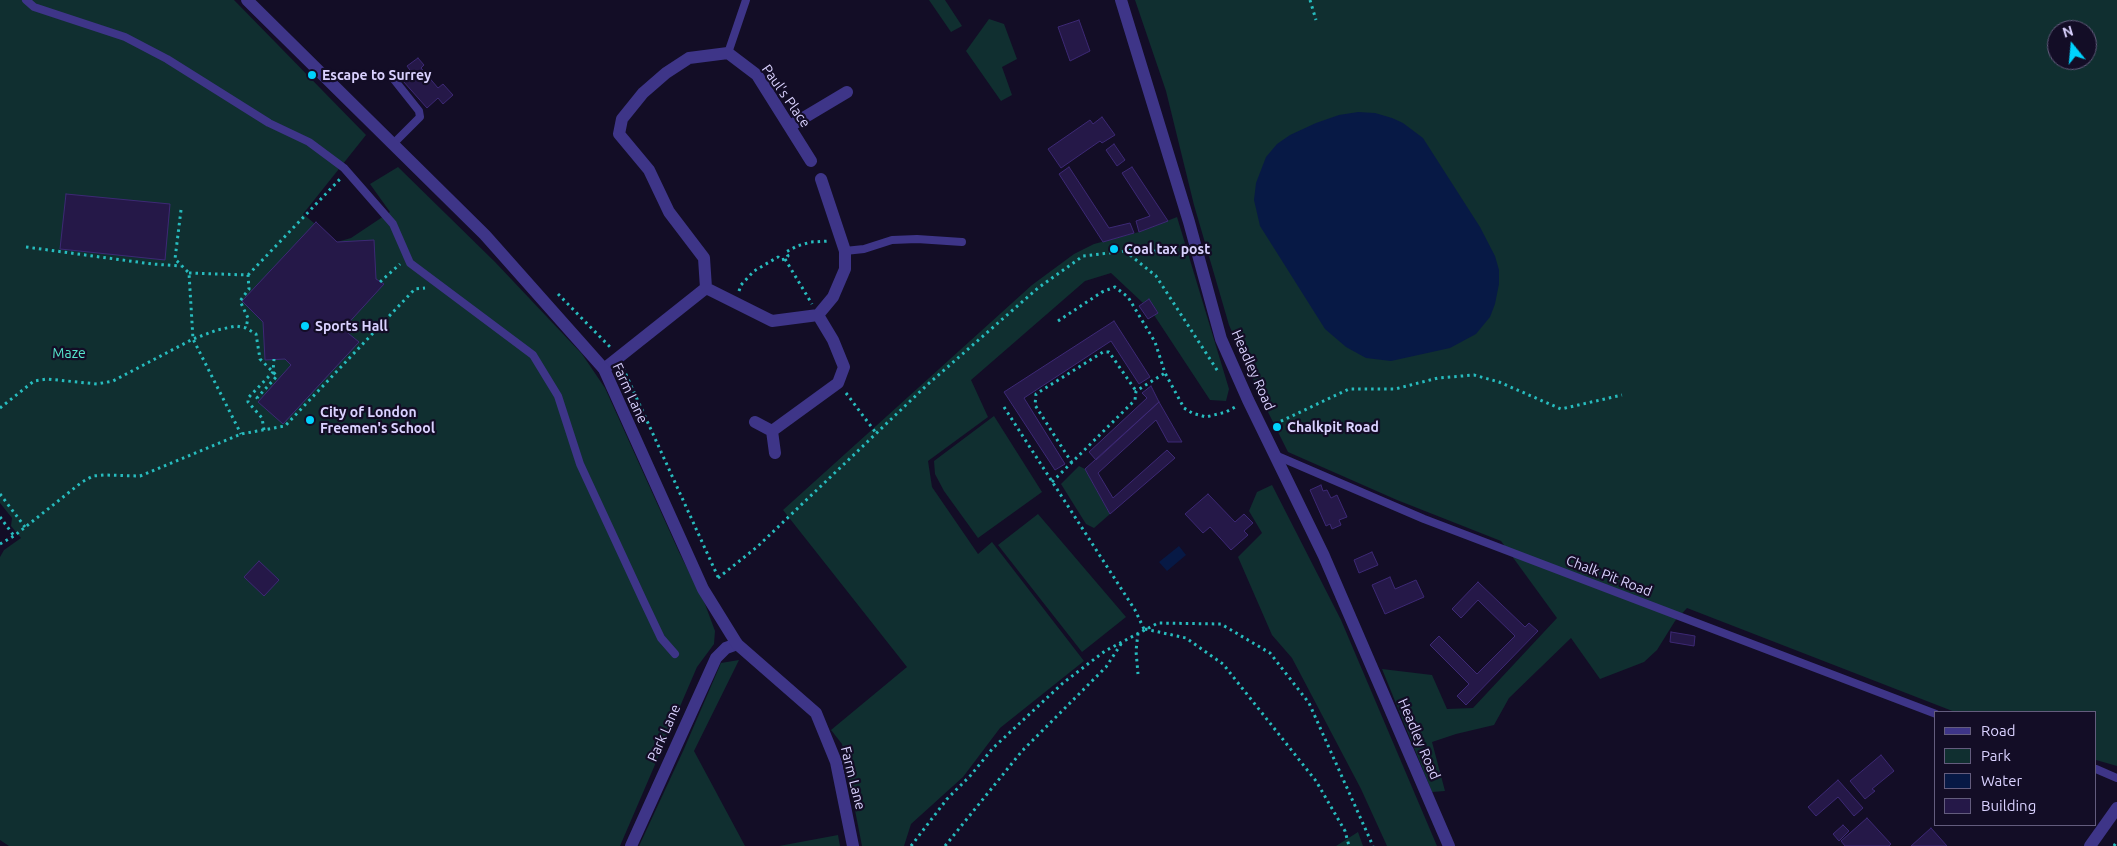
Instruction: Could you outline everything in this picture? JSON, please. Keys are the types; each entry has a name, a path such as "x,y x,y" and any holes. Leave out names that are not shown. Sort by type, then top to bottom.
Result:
{"street":[{"name":"Farm Lane","path":"247,0 485,235 604,369 703,589 737,644 816,712 836,762 853,846"},
{"name":"Headley Road","path":"1121,0 1189,222 1221,339 1248,400 1324,556 1449,846"},
{"name":"Paul's Place","path":"728,53 757,75 811,161"},
{"path":"706,288 704,258 669,212 649,170 619,134 622,119 642,93 666,72 689,58 728,53"},
{"path":"790,126 847,92"},
{"path":"706,288 736,301 772,321 818,315 833,297 845,269 844,246 820,180"},
{"path":"604,369 706,288"},
{"path":"772,431 838,383 844,367 833,340 818,315"},
{"path":"755,422 772,431"},
{"path":"772,431 775,453"},
{"name":"Park Lane","path":"631,846 716,658 726,648 737,644"},
{"path":"2090,846 2117,808"}],"lane":[{"path":"26,0 34,7 124,37 167,58 269,123 309,142 347,171 393,224 410,264 533,355 558,396 580,464 646,607 661,638 675,654"},
{"path":"728,53 746,0"},
{"path":"392,76 419,111 420,117 393,144"},
{"path":"844,246 864,249 892,240 917,239 962,242"},
{"name":"Chalk Pit Road","path":"1275,455 1424,519 1934,713"},
{"path":"2097,769 2117,778"}],"path":[{"path":"1310,0 1316,20"},
{"path":"246,328 248,318 240,301 249,289 248,275 347,171"},
{"path":"181,210 176,259 189,273 193,339 241,434"},
{"path":"785,259 788,256 786,252 811,242 844,246"},
{"path":"26,247 152,264 182,266"},
{"path":"703,589 757,547 876,432 1038,288 1083,256 1142,249 1198,258"},
{"path":"1124,251 1156,276 1224,380"},
{"path":"736,301 741,285 754,271 778,257 781,260 785,259"},
{"path":"380,282 408,258"},
{"path":"785,259 818,315"},
{"path":"189,273 248,275"},
{"path":"0,544 14,536 82,482 93,476 104,474 140,476 241,434 285,426 412,292 416,289 438,286"},
{"path":"1058,321 1102,292 1114,288 1128,297 1155,342 1165,373 1184,408 1192,413 1206,417 1226,412 1248,400"},
{"path":"0,408 34,380 47,379 97,384 113,381 193,339 217,330 236,326 246,328 256,334 260,359 277,376 257,398 259,400"},
{"path":"1052,482 1072,463 1075,458 1135,400 1136,391 1109,352 1102,352 1036,394 1035,405 1072,463"},
{"path":"619,358 718,578"},
{"path":"264,430 262,418 248,402 248,398 273,372 274,360"},
{"path":"1136,391 1165,373"},
{"path":"1263,429 1349,389 1395,389 1438,378 1474,375 1499,382 1561,409 1622,395"},
{"path":"838,383 876,432"},
{"path":"1004,407 1135,610 1144,629"},
{"path":"0,494 25,527"},
{"path":"0,517 14,536"},
{"path":"911,846 947,799 971,775 993,748 1063,682 1104,651 1158,623 1221,624 1270,653 1309,703 1373,846"},
{"path":"1144,629 1186,638 1224,664 1316,781 1345,831 1349,846"},
{"path":"1138,633 1136,651 1138,674"},
{"path":"945,846 1022,751 1106,667 1123,641"},
{"path":"2114,846 2117,841"}],"green space":[{"name":"City of London Freemen's School","path":"0,0 234,0 366,135 303,214 337,242 351,238 390,212 370,184 398,167 495,262 582,354 605,388 679,552 705,604 715,631 714,644 697,667 620,846 9,846 0,840 0,557 4,550 21,538 11,526 12,518 0,503"},
{"path":"929,0 945,0 962,26 951,32"},
{"path":"1135,0 2117,0 2117,766 2097,760 2097,711 1952,711 1687,608 1675,621 1657,650 1644,662 1600,679 1571,638 1509,698 1494,725 1432,742 1445,791 1432,792 1382,669 1432,675 1447,709 1473,708 1557,618 1501,541 1397,500 1288,452 1229,325 1194,205 1166,91"},
{"path":"989,19 1004,24 1017,59 1002,67 1012,95 1001,101 966,51"},
{"path":"1177,217 1229,389 1226,401 1210,400 1154,315 1158,312 1149,300 1143,303 1111,273 1085,281 971,380 988,417 928,461 932,487 978,554 992,542 1084,661 1000,728 963,777 911,824 904,846 862,846 842,744 831,730 907,667 783,510 1032,285 1074,254 1094,244 1139,232"},
{"path":"994,416 1042,492 978,538 944,491 935,474 934,461"},
{"path":"1079,466 1085,469 1110,514 1094,528 1086,524 1061,484"},
{"path":"1272,485 1341,620 1437,846 1387,846 1361,789 1292,658 1272,635 1238,557 1262,533 1249,511 1257,492"},
{"path":"1038,514 1126,617 1082,652 998,545"},
{"path":"739,660 694,751 745,846 639,846 721,663"},
{"path":"1358,832 1363,846 1336,846"},
{"path":"838,835 840,846 779,846"}],"water":[{"path":"1358,112 1375,113 1392,118 1403,123 1423,138 1480,227 1495,256 1499,270 1499,284 1490,317 1476,334 1450,348 1391,361 1366,358 1346,347 1325,329 1260,226 1254,200 1256,183 1266,157 1277,144 1290,135 1316,123 1339,115"},
{"path":"1179,546 1186,555 1167,571 1159,562"}],"building":[{"path":"1079,20 1090,51 1070,61 1058,27"},
{"path":"418,58 424,65 421,68 438,88 443,84 453,95 443,104 438,98 427,108 403,81 412,73 407,66"},
{"path":"1102,117 1115,135 1102,143 1100,141 1061,168 1048,149 1090,120 1093,124"},
{"path":"1114,144 1125,160 1117,166 1106,150"},
{"path":"1069,167 1109,228 1130,223 1134,233 1103,242 1059,174"},
{"path":"1132,167 1168,221 1139,232 1136,221 1150,216 1122,173"},
{"path":"66,194 170,204 165,260 60,249"},
{"name":"Sports Hall","path":"316,222 337,242 374,240 376,279 384,284 343,329 359,342 283,424 258,402 291,365 285,359 265,360 263,322 242,301"},
{"path":"1149,299 1158,313 1148,319 1139,306"},
{"path":"1114,321 1150,377 1139,384 1111,341 1024,398 1065,464 1055,470 1004,392"},
{"path":"1151,386 1159,402 1096,460 1089,452 1147,398 1142,393"},
{"path":"1159,402 1182,442 1168,442 1156,420 1098,473 1113,498 1167,450 1175,458 1110,514 1085,469"},
{"path":"1321,485 1323,491 1327,490 1331,498 1337,495 1347,517 1339,520 1341,525 1332,529 1330,524 1326,526 1310,490"},
{"path":"1208,494 1235,522 1244,514 1253,523 1244,531 1248,535 1231,550 1210,527 1203,533 1185,514"},
{"path":"1372,552 1378,565 1359,573 1354,560"},
{"path":"259,561 279,580 264,596 244,577"},
{"path":"1390,577 1395,589 1416,580 1424,597 1385,614 1372,585"},
{"path":"1478,582 1525,627 1529,623 1538,631 1466,705 1457,696 1469,684 1430,645 1439,636 1477,674 1515,636 1478,600 1461,618 1452,609"},
{"path":"1671,632 1695,636 1694,646 1670,642"},
{"path":"1881,755 1894,771 1872,789 1875,791 1865,799 1850,781"},
{"path":"1838,780 1863,808 1854,816 1838,797 1816,816 1808,807"},
{"path":"1867,818 1891,844 1889,846 1845,846 1841,841"},
{"path":"1843,825 1849,831 1839,841 1833,834"},
{"path":"1931,828 1947,846 1911,846"}],"place":[{"name":"Escape to Surrey","path":"312,75"},
{"name":"Coal tax post","path":"1114,249"},
{"name":"Sports Hall","path":"305,326"},
{"name":"City of London Freemen's School","path":"310,420"},
{"name":"Chalkpit Road","path":"1277,427"}],"park label":[{"name":"Maze","path":"69,353"}]}
